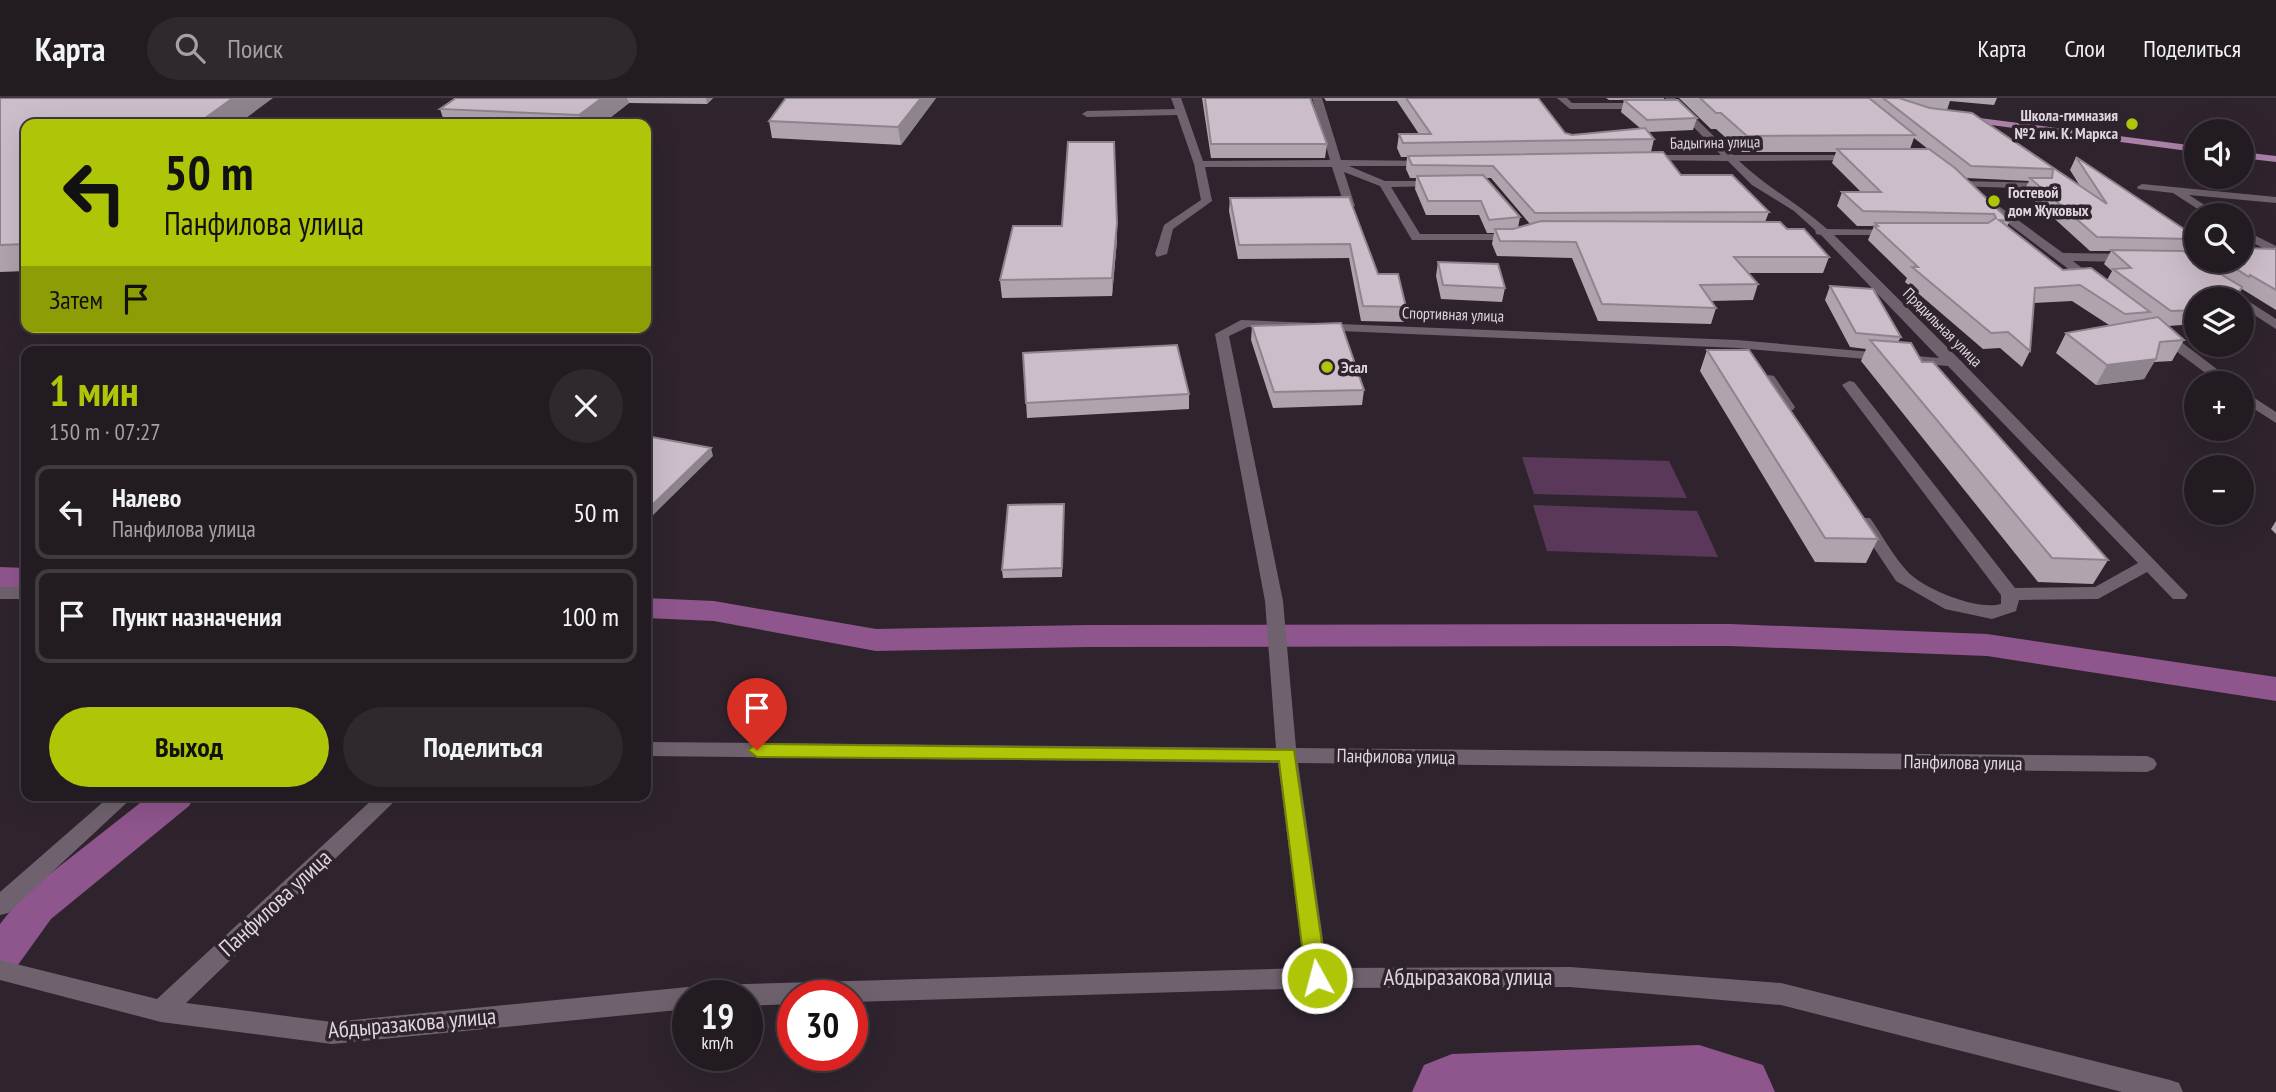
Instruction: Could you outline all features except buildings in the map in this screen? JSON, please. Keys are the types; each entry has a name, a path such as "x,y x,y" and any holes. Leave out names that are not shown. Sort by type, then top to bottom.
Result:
{"main road":[{"path":"1953,118 2184,147"},
{"path":"2254,156 2276,159"}],"street":[{"path":"1161,254 1168,227 1206,201 1199,164 1177,98"},
{"path":"1317,98 1349,206"},
{"path":"1562,98 1570,106 1674,102"},
{"name":"Прядильная улица","path":"1674,102 1756,183 1798,209 1817,232 1955,363 2179,595"},
{"path":"1087,114 1181,112"},
{"name":"Бадыгина улица","path":"1636,159 1731,156 1875,157"},
{"path":"1199,164 1445,163"},
{"path":"1336,165 1384,184 1447,183"},
{"path":"2041,186 1958,181 2102,289"},
{"path":"1384,184 1416,238 1509,239 1529,233 1520,223"},
{"path":"2142,187 2276,200"},
{"path":"2174,190 2195,203"},
{"path":"1817,232 1902,232"},
{"path":"2254,239 2276,251"},
{"path":"2060,257 2139,258"},
{"path":"2254,310 2276,325"},
{"name":"Спортивная улица","path":"1287,755 1274,601 1222,334 1246,323 1737,344 1955,363"},
{"path":"2154,328 2212,371"},
{"path":"1769,379 1799,423"},
{"path":"1849,385 2010,594 2010,607 1992,613 1951,605 1902,577 1858,511"},
{"path":"2254,403 2276,419"},
{"path":"2010,594 2098,593 2149,564"},
{"path":"0,593 21,593"},
{"name":"Панфилова улица","path":"651,750 2147,764"},
{"path":"1287,755 1317,978"},
{"path":"0,906 118,801"},
{"name":"Панфилова улица","path":"161,1011 385,801"},
{"name":"Абдыразакова улица","path":"7,972 161,1011 332,1033 672,1000"},
{"name":"Абдыразакова улица","path":"763,994 1317,978 1570,977 1781,994 2170,1092"}],"shaded area":[{"path":"1522,457 1669,461 1687,498 1534,494"},
{"path":"1533,505 1697,511 1718,557 1547,551"}],"waterway":[{"path":"0,577 21,578"},
{"path":"651,608 714,611 876,640 1089,636 1730,635 1987,645 2276,689"},
{"path":"0,956 37,907 170,801"},
{"path":"1452,1092 1699,1082 1735,1092"}],"place":[{"name":"Школа-гимназия №2 им. К. Маркса","path":"2132,124"},
{"name":"Гостевой дом Жуковых","path":"1994,201"},
{"name":"Эсал","path":"1327,367"}],"route":[{"path":"757,750 1287,755 1317,978"}]}
